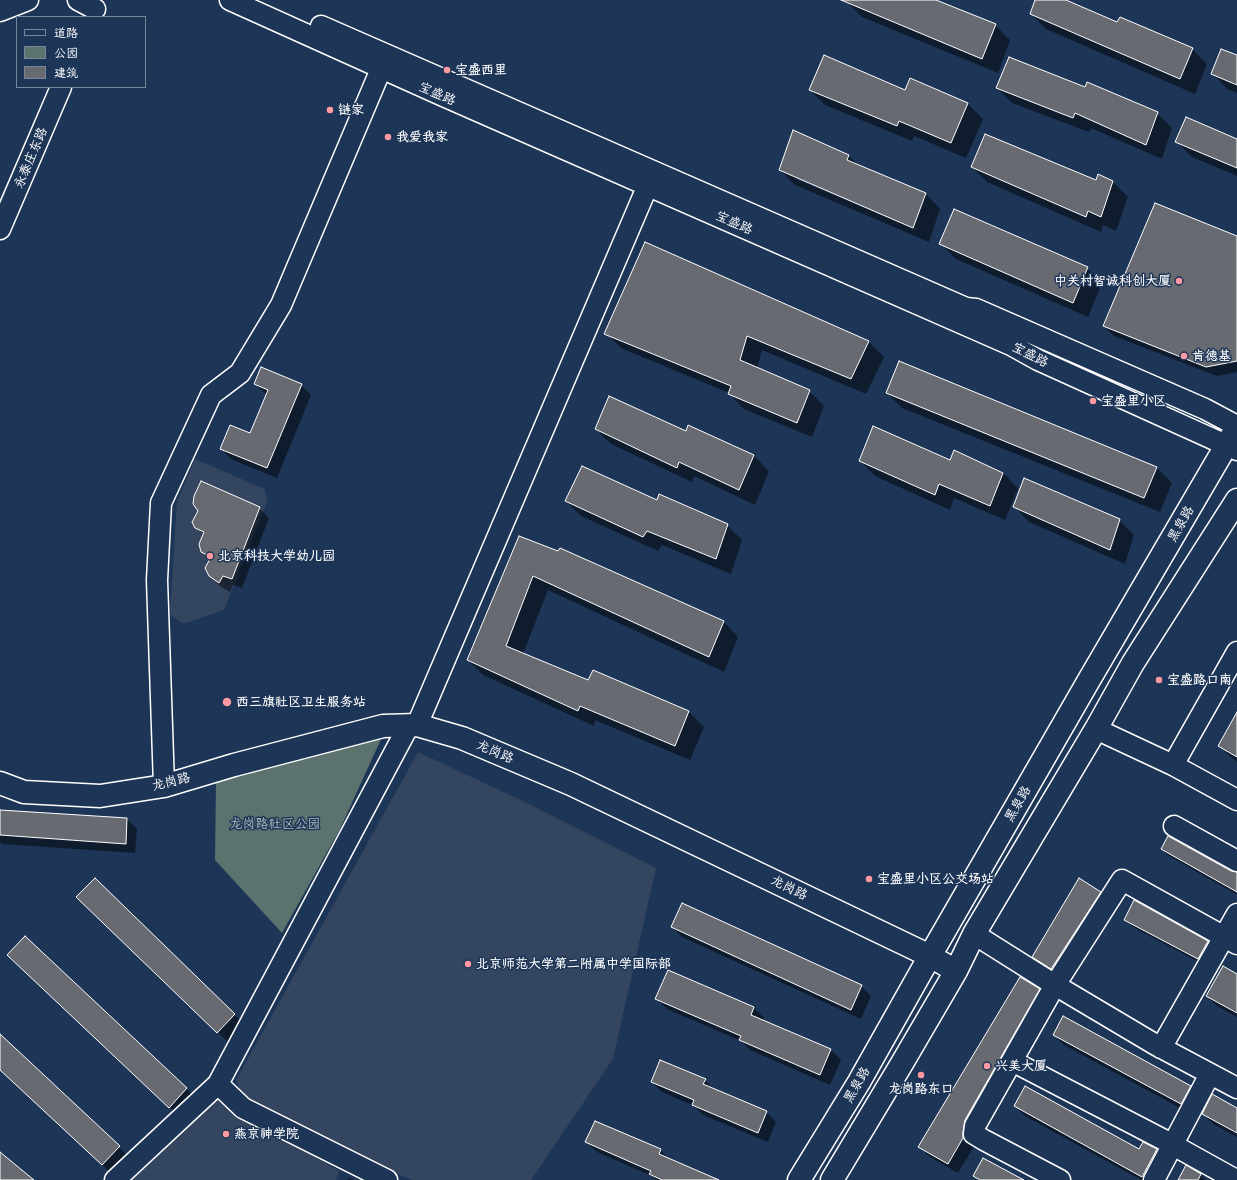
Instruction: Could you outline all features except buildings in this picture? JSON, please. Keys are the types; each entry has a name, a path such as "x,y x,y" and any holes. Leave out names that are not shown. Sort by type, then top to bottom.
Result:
{"main road":[{"name":"黑泉路","path":"799,1180 859,1082 930,956 1234,437"},
{"path":"832,1180 956,971 974,934 1096,729 1133,663 1237,500"},
{"name":"龙岗路","path":"0,783 24,792 100,796 164,786 234,764 383,726 413,725 462,738 571,784 930,956 956,971"}],"street":[{"path":"0,11 28,0"},
{"path":"78,0 95,9"},
{"name":"宝盛路","path":"230,0 381,69 1011,345 1038,360 1234,437"},
{"name":"宝盛路","path":"260,0 966,308 976,309 1205,409 1234,437"},
{"path":"164,786 157,580 161,503 211,395 240,373 281,305 381,69"},
{"name":"永泰庄东路","path":"0,229 61,88"},
{"path":"115,1180 218,1084 413,725 648,185"},
{"path":"1173,765 1237,652"},
{"path":"1096,729 1173,765 1237,800"},
{"path":"1174,826 1237,861"},
{"path":"1060,1180 974,1134 975,1126 1055,985 1122,880 1231,940"},
{"path":"1161,1048 1231,940 1237,914"},
{"path":"974,934 1055,985 1161,1048 1237,1088"},
{"path":"1012,1061 1236,1180"},
{"path":"1154,1180 1210,1074"},
{"path":"218,1084 243,1108 387,1180"}],"shaded area":[{"name":"北京科技大学幼儿园","path":"195,459 265,489 267,502 224,610 183,624 170,614 177,502"},
{"name":"北京师范大学第二附属中学国际部","path":"418,752 525,802 656,868 613,1059 531,1180 412,1180 345,1152 242,1096 236,1080"},
{"name":"燕京神学院","path":"215,1098 339,1171 336,1180 127,1180"}],"green space":[{"name":"龙岗路社区公园","path":"382,737 340,829 282,933 215,860 216,779"}],"place":[{"name":"宝盛西里","path":"447,70"},
{"name":"链家","path":"330,110"},
{"name":"我爱我家","path":"388,137"},
{"name":"中关村智诚科创大厦","path":"1179,281"},
{"name":"肯德基","path":"1184,356"},
{"name":"宝盛里小区","path":"1093,401"},
{"name":"北京科技大学幼儿园","path":"210,556"},
{"name":"宝盛路口南","path":"1159,680"},
{"name":"西三旗社区卫生服务站","path":"227,702"},
{"name":"宝盛里小区公交场站","path":"869,879"},
{"name":"北京师范大学第二附属中学国际部","path":"468,964"},
{"name":"兴美大厦","path":"987,1066"},
{"name":"龙岗路东口","path":"921,1075"},
{"name":"燕京神学院","path":"226,1134"}]}
